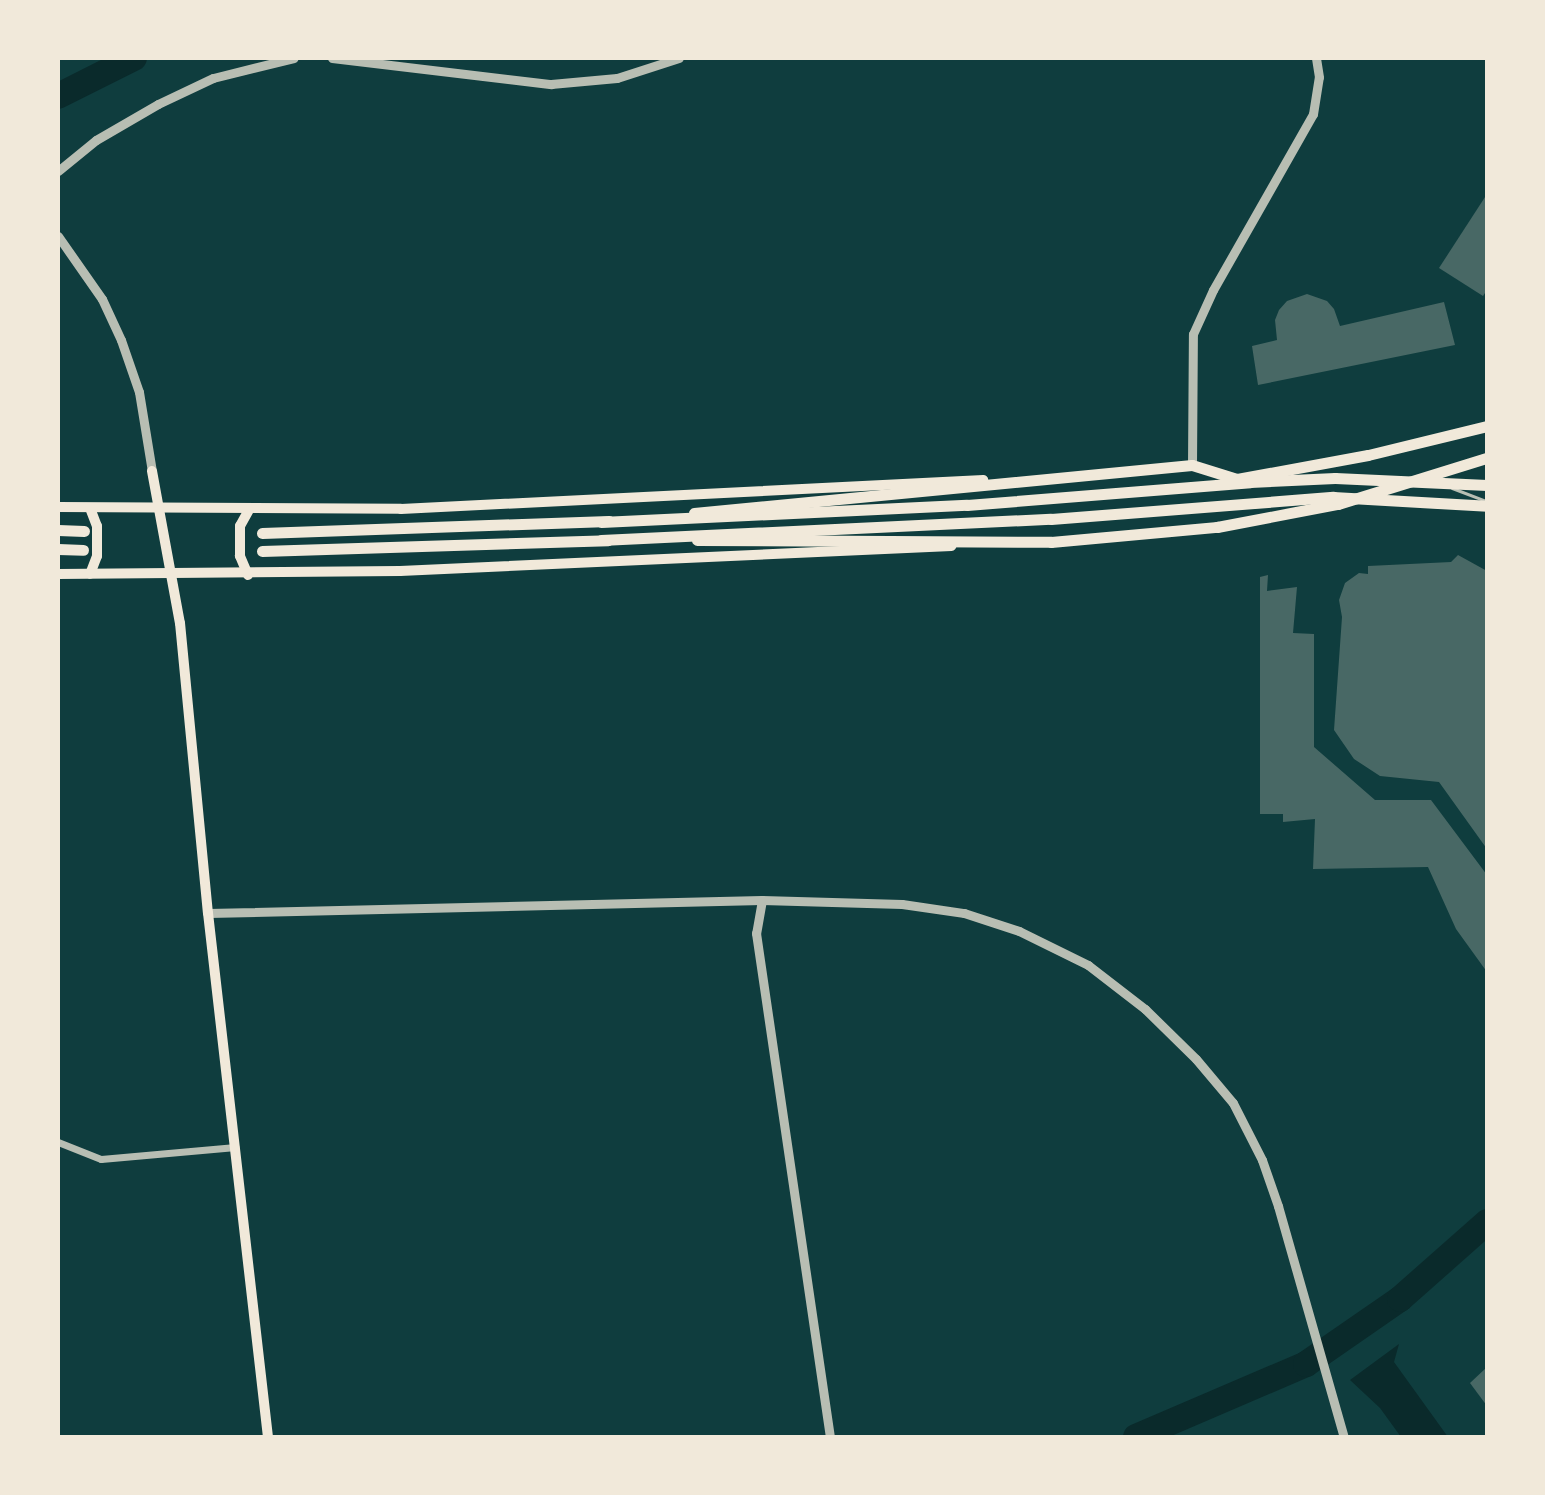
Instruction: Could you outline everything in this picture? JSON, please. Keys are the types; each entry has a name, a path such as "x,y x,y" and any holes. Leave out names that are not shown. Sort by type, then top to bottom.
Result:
{"main road":[{"path":"601,522 1192,465 1237,479 1368,455 1487,426"},
{"path":"58,574 248,575 1051,542 1231,525 1338,504 1484,459"},
{"path":"152,471 181,636 208,913 268,1437"},
{"path":"58,507 249,510 417,508 1053,477"},
{"path":"262,533 601,522 967,505 1321,479 1487,485"},
{"path":"262,551 601,540 967,523 1333,497 1487,504"},
{"path":"90,508 97,526 97,556 90,574"},
{"path":"248,575 240,556 240,526 249,510"},
{"path":"58,530 84,531"},
{"path":"601,540 1051,542"},
{"path":"58,549 83,550"}],"street":[{"path":"58,171 96,140 158,104 213,78 294,58"},
{"path":"332,58 551,84 617,78 679,58"},
{"path":"1192,465 1193,334 1213,290 1313,114 1319,77 1316,58"},
{"path":"58,236 102,299 121,340 141,403 152,471"},
{"path":"762,900 756,933 830,1437"},
{"path":"208,913 762,900 902,904 964,913 1019,931 1105,977 1165,1028 1238,1112 1271,1184 1344,1437"},
{"path":"58,1142 101,1159 235,1147"}],"lane":[{"path":"1426,478 1487,504"}],"water":[{"path":"1399,1344 1394,1362 1448,1437 1401,1437 1380,1408 1350,1380"}],"building":[{"path":"1487,194 1487,290 1483,296 1439,268"},
{"path":"1307,294 1327,301 1334,309 1340,326 1444,302 1455,345 1258,385 1252,346 1277,340 1275,320 1279,310 1287,301"},
{"path":"1458,555 1487,571 1487,849 1439,782 1380,776 1354,759 1334,730 1342,617 1339,600 1345,583 1359,573 1368,574 1368,566 1451,562"},
{"path":"1268,575 1267,591 1297,587 1293,633 1314,634 1314,747 1375,800 1431,800 1487,875 1487,972 1456,929 1428,867 1313,869 1315,819 1283,822 1283,814 1260,814 1260,577"},
{"path":"1487,1367 1487,1406 1470,1383"}],"waterway":[{"path":"58,96 134,58"},
{"path":"1136,1437 1306,1364 1400,1299 1487,1222"}]}
